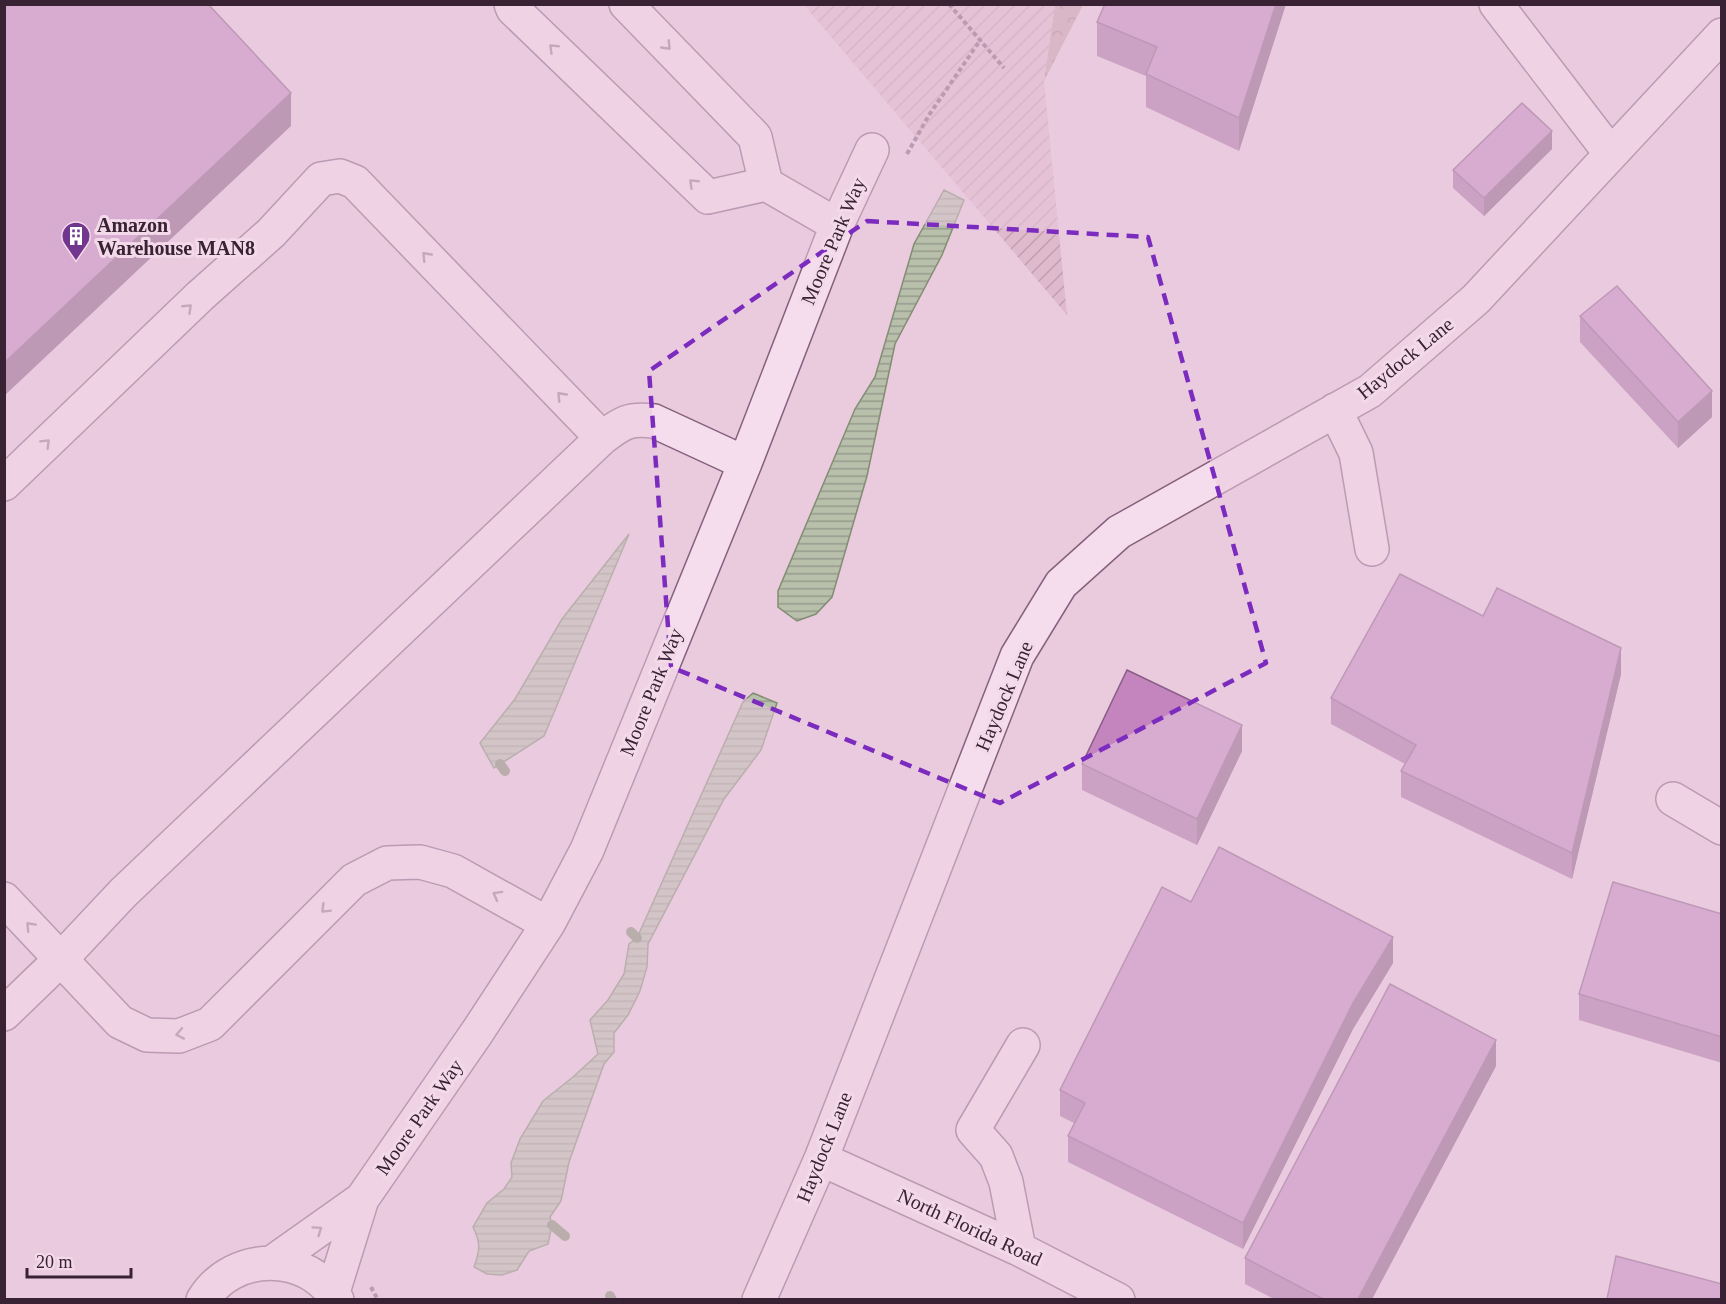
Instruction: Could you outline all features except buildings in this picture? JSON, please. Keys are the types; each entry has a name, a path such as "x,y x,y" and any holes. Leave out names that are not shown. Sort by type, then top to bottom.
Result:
{"street":[{"path":"511,4 513,9 708,197 766,184 837,225"},
{"path":"626,4 755,137 766,184"},
{"path":"1496,4 1611,154"},
{"name":"Haydock Lane","path":"759,1299 820,1159 1017,656 1061,584 1119,532 1370,391 1476,299 1722,35"},
{"name":"Moore Park Way","path":"335,1296 362,1199 478,1031 548,924 587,850 745,463 837,225 872,150"},
{"path":"4,484 200,297 271,233 321,179 340,176 355,182 602,438"},
{"path":"1335,410 1356,453 1372,549"},
{"path":"4,1014 61,959 123,893 602,438 621,424 638,419 654,421 745,463"},
{"path":"1673,799 1722,828"},
{"path":"4,899 120,1022 147,1035 179,1036 210,1024 354,880 387,863 420,862 453,871 548,924"},
{"path":"1019,1249 1006,1182 996,1156 973,1130 1023,1045"},
{"name":"North Florida Road","path":"820,1159 1019,1249 1118,1299"},
{"name":"Moore Park Way","path":"273,1262 362,1199"},
{"path":"203,1299 218,1282 235,1271 254,1264 273,1262 296,1266 316,1276 335,1296"}],"path":[{"path":"950,4 1004,68"}],"highlighted area":[{"path":"867,221 1148,237 1266,663 1000,803 671,667 649,371"}],"shaded area":[{"path":"804,5 1055,5 1044,81 1067,315"},
{"path":"944,190 964,200 942,255 895,344 867,476 832,597 816,614 797,621 778,607 778,591 855,409 875,377 914,244"},
{"path":"629,534 544,736 494,768 480,743 515,699 562,619"},
{"path":"753,693 777,703 761,750 724,799 648,944 647,967 640,991 628,1015 614,1033 614,1052 604,1064 569,1162 561,1201 550,1217 552,1225 548,1244 529,1251 517,1270 502,1275 487,1274 474,1267 479,1247 473,1227 487,1203 504,1189 512,1177 511,1163 520,1139 543,1101 598,1054 590,1020 608,1000 624,974 629,944 637,938 743,702"}],"green space":[{"path":"1055,5 1083,5 1044,81"}],"waterway":[{"path":"500,764 505,771"},
{"path":"631,932 637,938"},
{"path":"552,1225 565,1236"},
{"path":"610,1296 612,1300"}],"place":[{"name":"Amazon Warehouse MAN8","path":"76,262"}]}
